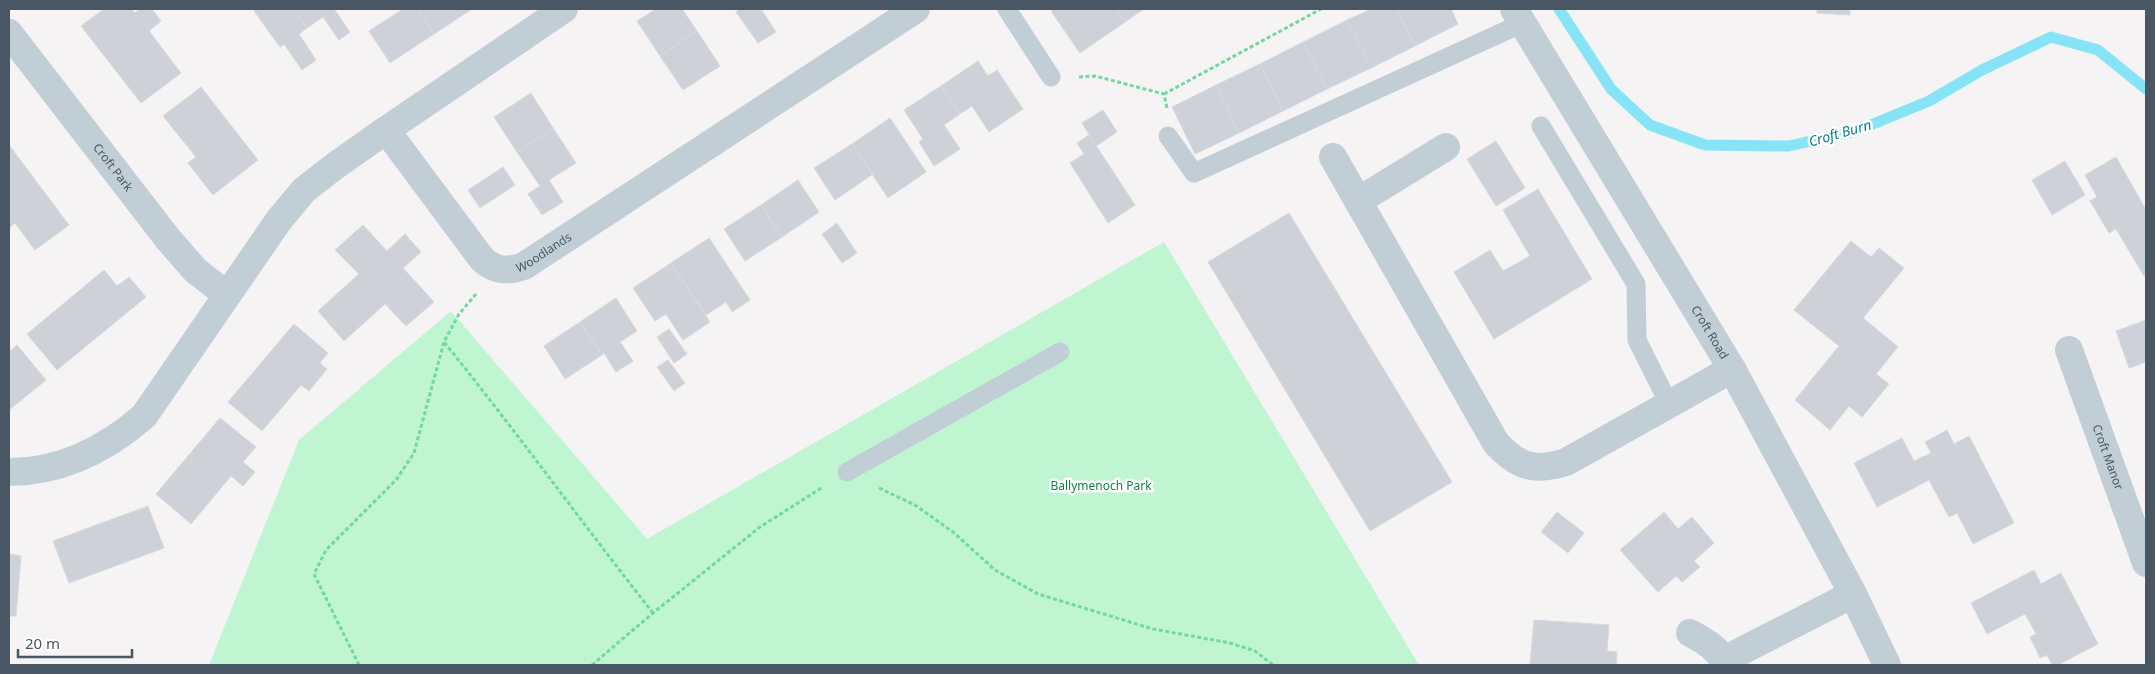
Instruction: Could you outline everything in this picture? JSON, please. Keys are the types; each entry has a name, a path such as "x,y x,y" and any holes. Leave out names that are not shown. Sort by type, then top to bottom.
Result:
{"street":[{"path":"9,472 48,469 100,449 123,434 144,416 226,294 279,220 304,190 386,130 564,9"},
{"name":"Woodlands","path":"488,264 504,270 524,266 916,9"},
{"name":"Croft Road","path":"1519,16 1732,369 1853,594 1887,665"},
{"name":"Croft Park","path":"9,32 168,239 196,271 226,294"},
{"path":"386,130 488,264"},
{"path":"1358,201 1446,147"},
{"path":"1333,157 1496,443 1518,463 1533,467 1550,467 1566,462 1732,369"},
{"name":"Croft Manor","path":"2069,350 2146,563"},
{"path":"1690,633 1709,643 1725,662 1853,594"}],"lane":[{"path":"1007,9 1051,77"},
{"path":"1168,136 1194,173 1519,16"},
{"path":"1541,126 1636,284 1637,340 1669,404"},
{"path":"847,472 1060,352"}],"path":[{"path":"1051,77 1095,76 1164,94 1321,9"},
{"path":"1164,94 1173,130 1168,136"},
{"path":"359,665 314,574 326,550 396,480 414,453 444,342 458,314 483,286 488,264"},
{"path":"444,342 653,613"},
{"path":"592,665 760,527 847,472 915,504 953,532 995,570 1038,594 1153,629 1230,643 1255,651 1272,665"}],"green space":[{"name":"Ballymenoch Park","path":"1164,242 1419,665 209,665 299,440 451,311 647,539"}],"building":[{"path":"104,9 131,9 135,13 140,9 152,9 161,21 149,31 181,73 141,103 81,26"},
{"path":"257,9 293,9 307,28 299,34 316,60 302,70 284,44 280,47 254,11"},
{"path":"293,9 334,9 350,32 339,40 323,17 307,28"},
{"path":"403,9 417,9 434,34 390,63 369,31"},
{"path":"417,9 472,9 434,34"},
{"path":"656,9 682,9 697,31 660,56 637,21"},
{"path":"740,9 761,9 776,32 758,43 736,12"},
{"path":"1055,9 1116,9 1125,22 1080,53 1051,11"},
{"path":"1116,9 1144,9 1125,22"},
{"path":"1372,9 1396,9 1415,46 1371,68 1347,20"},
{"path":"1396,9 1451,9 1458,24 1415,46"},
{"path":"1817,9 1850,9 1850,15 1817,13"},
{"path":"1347,20 1371,68 1327,89 1303,42"},
{"path":"697,31 720,66 683,90 660,56"},
{"path":"1303,42 1327,89 1283,111 1260,64"},
{"path":"978,61 988,76 997,70 1023,109 989,132 972,106 960,114 941,86"},
{"path":"1260,64 1283,111 1239,133 1216,85"},
{"path":"1216,85 1239,133 1195,154 1172,107"},
{"path":"941,86 960,114 944,125 960,149 934,166 919,142 923,139 904,110"},
{"path":"201,87 258,160 213,195 188,163 196,157 163,116"},
{"path":"531,93 553,128 517,152 494,117"},
{"path":"1103,110 1117,132 1096,146 1082,123"},
{"path":"890,118 926,172 888,198 852,144"},
{"path":"553,128 576,163 549,180 563,202 542,215 528,194 540,186 517,152"},
{"path":"1089,135 1135,205 1108,223 1070,163 1084,154 1077,143"},
{"path":"1496,141 1525,188 1496,206 1467,159"},
{"path":"852,144 873,174 835,200 814,168"},
{"path":"9,145 69,225 35,250 15,223 9,228"},
{"path":"2116,157 2146,210 2146,274 2144,276 2116,229 2109,233 2090,201 2097,197 2085,175"},
{"path":"2065,161 2085,195 2052,215 2032,180"},
{"path":"503,167 515,185 480,208 468,190"},
{"path":"798,180 819,212 782,237 761,205"},
{"path":"1538,189 1592,279 1494,339 1454,272 1490,250 1503,271 1530,256 1503,210"},
{"path":"761,205 782,237 745,261 724,229"},
{"path":"1289,213 1452,482 1370,531 1208,262"},
{"path":"837,223 857,253 842,263 822,234"},
{"path":"363,225 387,251 405,234 421,252 403,268 434,302 406,326 385,304 344,341 318,311 359,274 335,250"},
{"path":"709,238 750,300 732,312 726,302 706,315 671,263"},
{"path":"1851,241 1871,257 1879,248 1904,268 1863,318 1898,347 1876,374 1889,384 1862,417 1849,406 1830,430 1795,400 1839,346 1794,310"},
{"path":"671,263 710,322 683,340 666,314 655,321 633,288"},
{"path":"104,270 117,286 129,277 146,297 57,370 27,334"},
{"path":"616,298 637,331 620,342 633,361 616,372 580,322"},
{"path":"2146,320 2146,362 2129,368 2116,331"},
{"path":"580,322 602,355 565,379 544,346"},
{"path":"294,324 328,353 320,363 327,369 309,391 301,385 262,431 228,402"},
{"path":"669,329 687,354 674,363 657,337"},
{"path":"17,345 46,380 9,410 9,352"},
{"path":"668,360 685,383 674,391 657,367"},
{"path":"220,418 256,447 243,462 255,472 243,486 231,476 191,524 156,494"},
{"path":"1947,430 1954,444 1969,436 2014,523 1973,544 1957,513 1949,517 1929,480 1877,507 1854,463 1902,438 1914,461 1931,453 1925,442"},
{"path":"148,506 164,548 69,583 53,541"},
{"path":"1557,512 1584,533 1568,553 1541,532"},
{"path":"1664,512 1678,529 1692,517 1714,543 1694,561 1700,567 1682,582 1676,576 1658,592 1620,550"},
{"path":"9,554 21,556 16,616 9,616"},
{"path":"2034,570 2041,584 2061,573 2098,644 2058,665 2052,665 2047,655 2040,658 2030,637 2036,634 2025,614 1987,634 1971,603"},
{"path":"1534,620 1609,625 1607,651 1617,652 1616,665 1530,665"}],"waterway":[{"name":"Croft Burn","path":"1559,9 1611,89 1650,125 1705,145 1789,146 1856,131 1929,101 1982,70 2051,37 2098,50 2146,89"}]}
